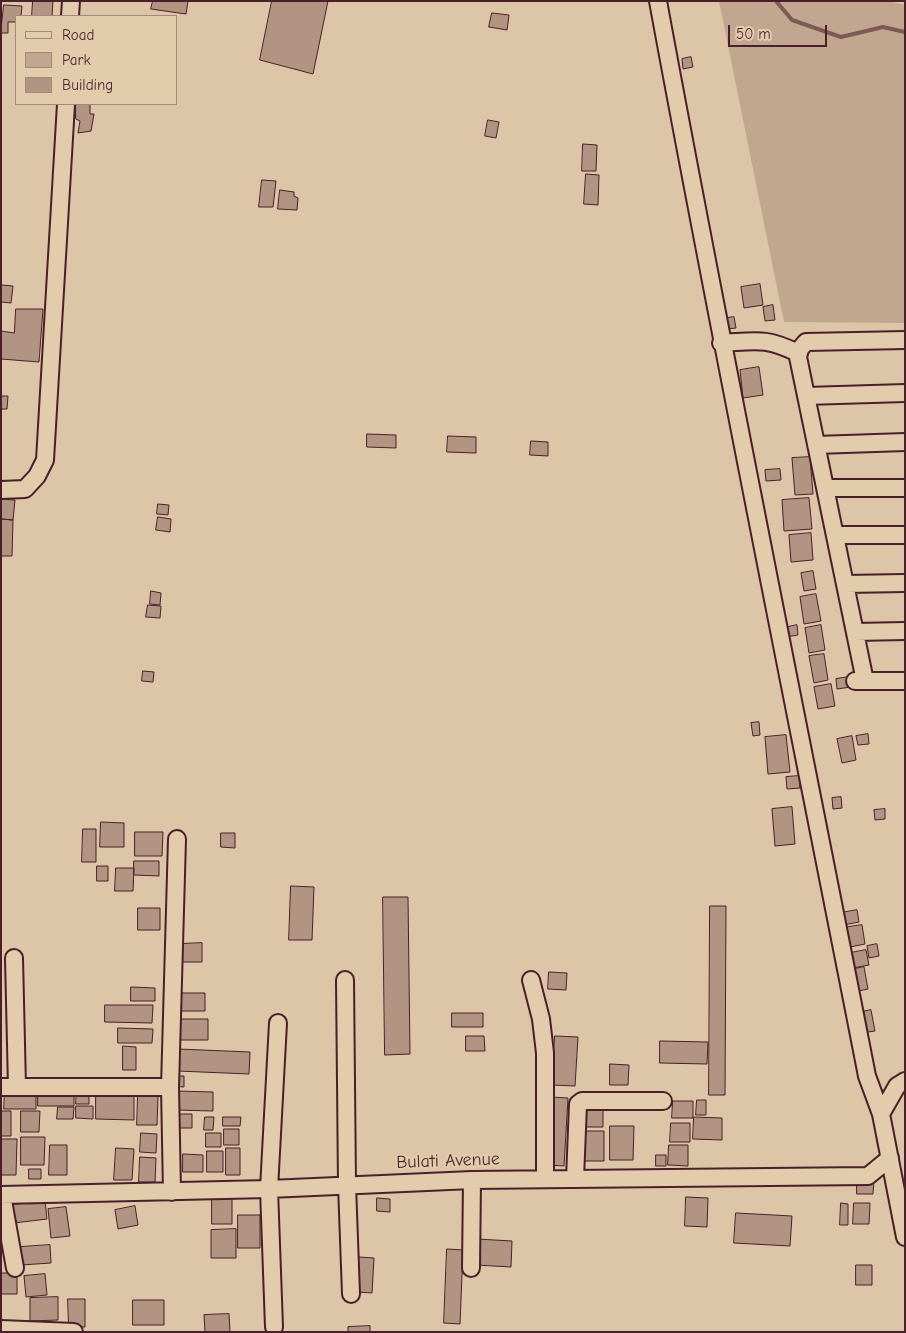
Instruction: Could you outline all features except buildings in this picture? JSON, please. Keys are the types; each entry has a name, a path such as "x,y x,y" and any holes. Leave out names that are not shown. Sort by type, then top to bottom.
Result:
{"street":[{"path":"70,15 71,1"},
{"path":"658,1 721,343 791,686 867,1076 881,1114 905,1237"},
{"path":"1,490 25,490 37,476 45,460 66,105"},
{"path":"721,343 764,340 776,342 798,354"},
{"path":"905,340 806,342 798,354 855,632 859,681 905,681"},
{"path":"806,396 905,394"},
{"path":"816,445 905,442"},
{"path":"825,488 905,488"},
{"path":"835,535 905,535"},
{"path":"845,584 905,583"},
{"path":"855,632 905,631"},
{"path":"172,1192 170,1087 177,839"},
{"path":"14,958 9,1087 170,1087"},
{"path":"345,980 347,1185 351,1294"},
{"path":"531,980 541,1019 546,1053 545,1179"},
{"path":"274,1327 269,1189 278,1023"},
{"path":"881,1114 897,1086 905,1081"},
{"path":"575,1179 578,1104 582,1101 663,1101"},
{"name":"Bulati Avenue","path":"2,1195 269,1189 472,1180 868,1176 890,1158"},
{"path":"471,1268 472,1180"},
{"path":"2,1195 15,1268"},
{"path":"1,1329 74,1332"}],"green space":[{"path":"719,1 888,1 905,5 905,323 784,322"}],"waterway":[{"path":"776,1 792,20 841,37 883,27 905,32"}]}
